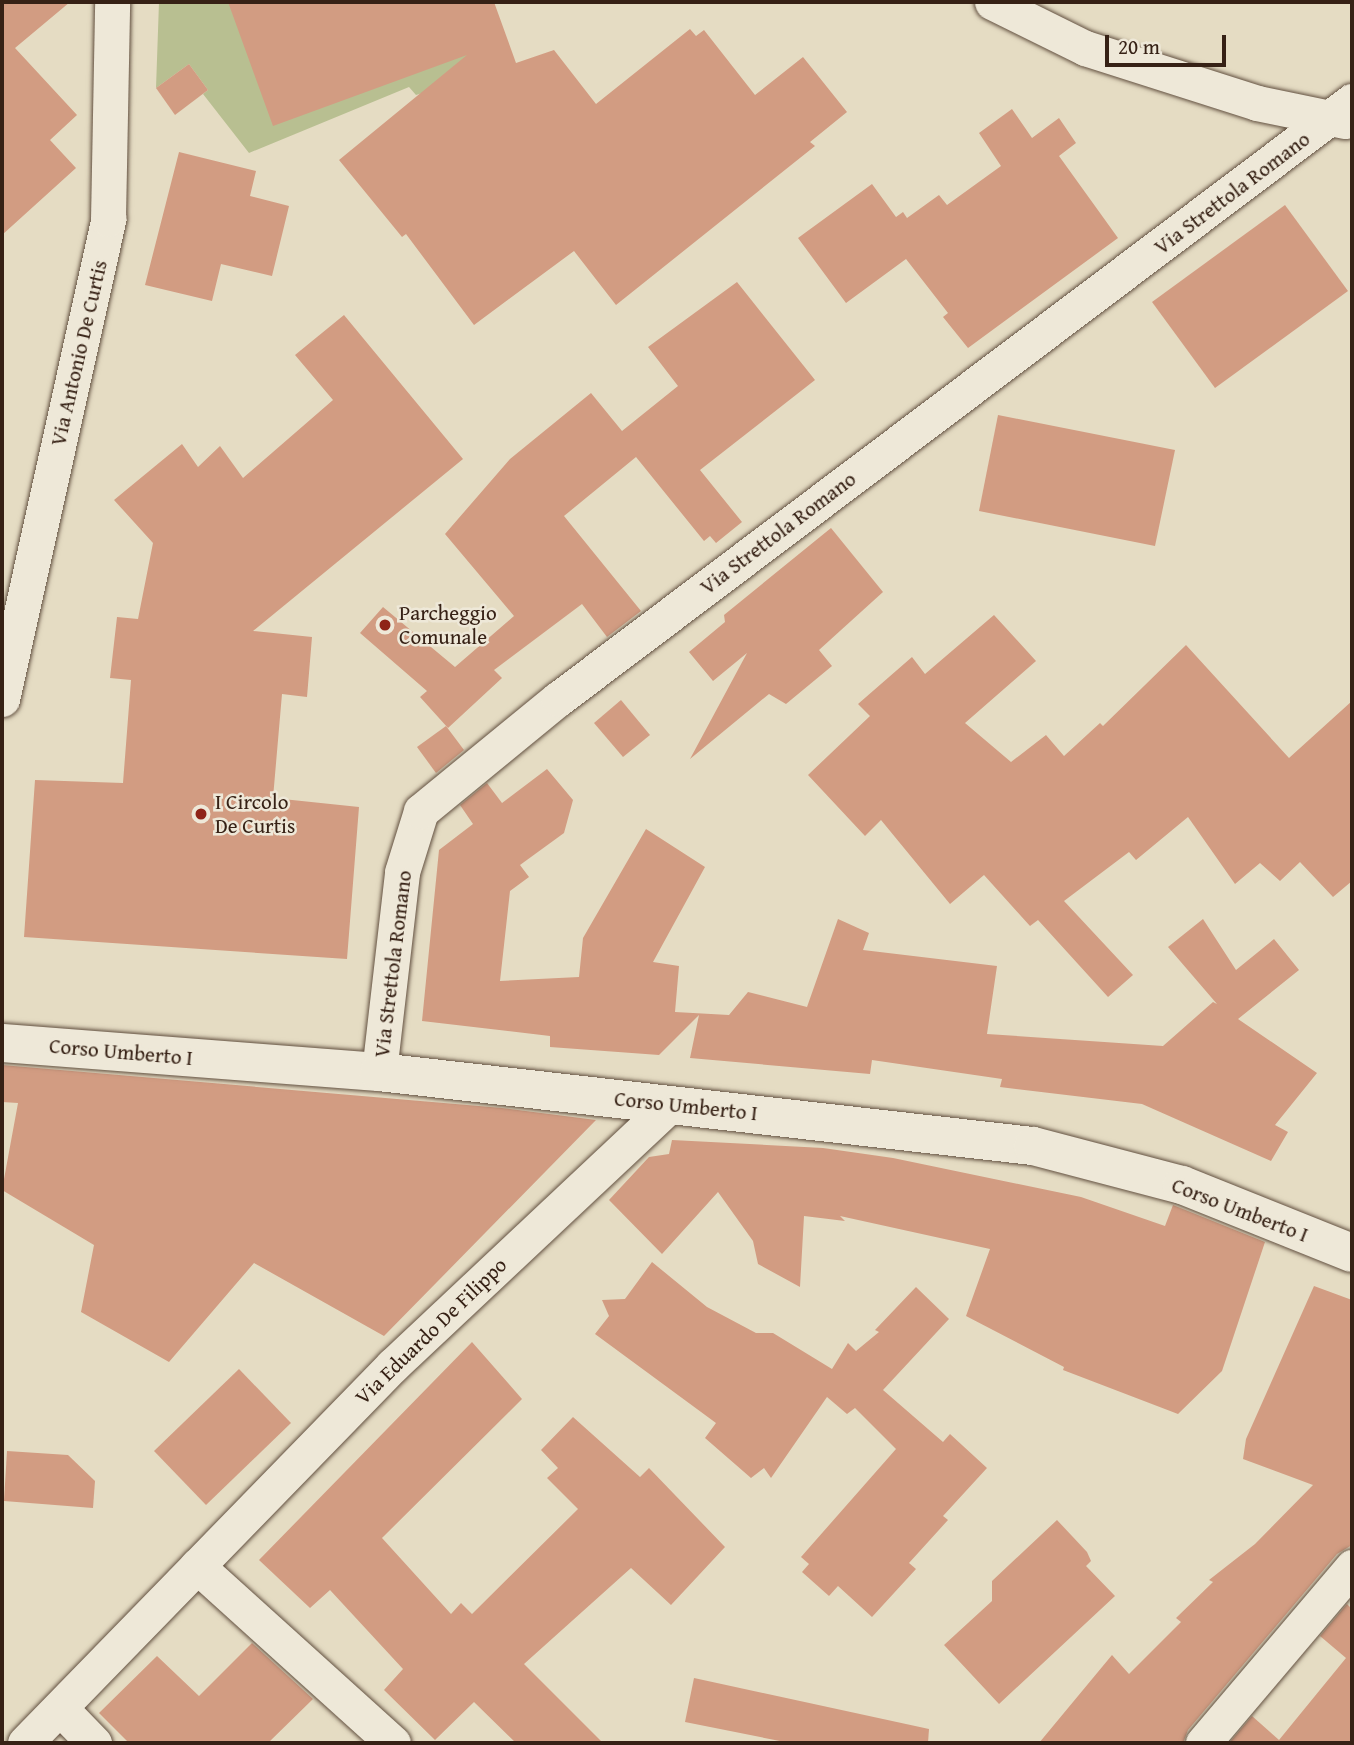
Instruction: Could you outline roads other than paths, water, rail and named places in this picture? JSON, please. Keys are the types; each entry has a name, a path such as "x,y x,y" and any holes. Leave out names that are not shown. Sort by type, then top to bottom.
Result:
{"main road":[{"name":"Corso Umberto I","path":"2,1043 379,1072 1033,1146 1182,1185 1352,1253"}],"street":[{"name":"Via Antonio De Curtis","path":"2,699 108,219 112,2"},
{"path":"992,2 1085,48 1257,103 1345,114"},
{"name":"Via Strettola Romano","path":"379,1072 402,872 421,811 569,690 1345,114"},
{"name":"Via Eduardo De Filippo","path":"25,1743 393,1365 671,1104"},
{"path":"197,1566 393,1743"},
{"path":"1202,1743 1352,1567"},
{"path":"60,1708 94,1743"}],"place":[{"name":"Parcheggio Comunale","path":"385,625"},
{"name":"I Circolo De Curtis","path":"201,814"}]}
